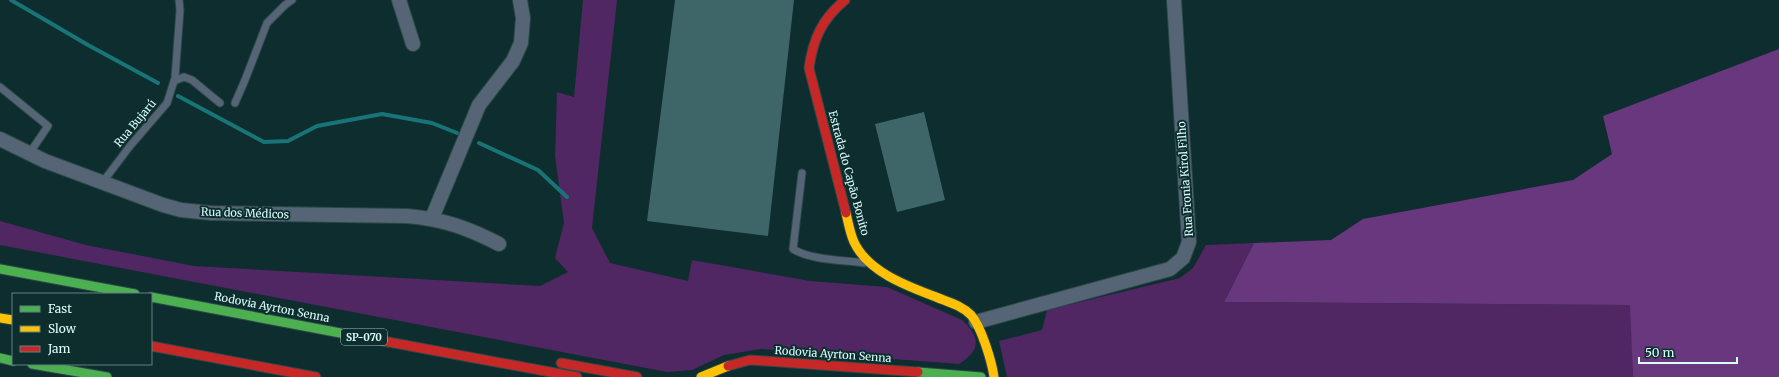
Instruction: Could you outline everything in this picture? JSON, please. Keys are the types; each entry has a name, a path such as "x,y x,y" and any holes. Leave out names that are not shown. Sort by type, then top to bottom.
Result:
{"main road":[{"name":"Estrada do Capão Bonito","path":"845,0 834,9 822,24 811,51 809,68 848,222 856,246 872,264 889,276 963,308 976,322 982,335 984,344 992,362 994,377"},
{"path":"0,269 130,293"},
{"name":"Rodovia Ayrton Senna","path":"152,297 577,377"},
{"path":"0,318 12,320"},
{"path":"376,339 429,340"},
{"name":"Estrada do Capão Bonito","path":"980,373 984,344"},
{"path":"152,346 316,377"},
{"path":"0,358 12,361"},
{"name":"Rodovia Ayrton Senna","path":"701,377 728,366 750,360 941,376 980,373"},
{"path":"552,362 637,377"},
{"path":"38,365 107,377"},
{"path":"720,377 728,366"}],"street":[{"path":"399,0 413,44"},
{"path":"432,218 479,105 513,61 522,43 523,18 520,0"},
{"name":"Rua Fronia Kirol Filho","path":"976,322 1170,269 1183,258 1189,242 1174,0"},
{"name":"Rua dos Médicos","path":"0,139 29,154 102,184 181,210 211,213 408,216 432,218 461,226 499,244"}],"lane":[{"name":"Rua Bujarú","path":"102,184 130,146 167,103 174,81 180,10 179,0"},
{"path":"235,103 266,24 292,0"},
{"path":"174,81 184,77 192,80 220,103"},
{"path":"0,88 48,126 29,154"},
{"path":"802,173 793,249 800,254 872,264"}],"shaded area":[{"path":"583,0 617,0 592,228 610,263 688,281 692,260 810,281 887,287 962,320 973,332 975,338 975,349 971,354 959,364 761,349 724,355 692,370 667,372 0,245 0,221 86,245 194,266 540,286 568,272 555,258 564,223 555,156 557,92 574,97"},
{"path":"1779,49 1779,377 1633,377 1630,305 1224,302 1254,243 1331,240 1363,219 1573,180 1612,154 1603,116"},
{"path":"1254,243 1224,302 1631,305 1633,377 1007,377 999,341 1042,330 1047,310 1180,278 1193,268 1206,245"}],"building":[{"path":"675,0 794,0 768,236 647,221"},
{"path":"924,112 945,200 897,212 875,124"}],"waterway":[{"path":"11,0 88,45 158,83"},
{"path":"178,96 264,142 288,141 317,126 382,114 432,123 457,133"},
{"path":"479,143 538,170 567,197"}],"traffic: fast":[{"path":"0,269 130,293"},
{"path":"152,297 351,335"},
{"path":"0,358 12,361"},
{"path":"38,365 107,377"},
{"path":"918,372 981,377"}],"traffic: slow":[{"path":"846,213 850,231 860,253 878,270 901,283 954,304 971,315 979,327 986,344 994,377"},
{"path":"0,318 12,320"},
{"path":"701,377 728,366"}],"traffic: jam":[{"path":"845,0 830,15 820,30 813,48 809,68 846,213"},
{"path":"351,335 577,377"},
{"path":"152,346 316,377"},
{"path":"728,366 750,360 918,372"},
{"path":"561,363 637,377"}]}
